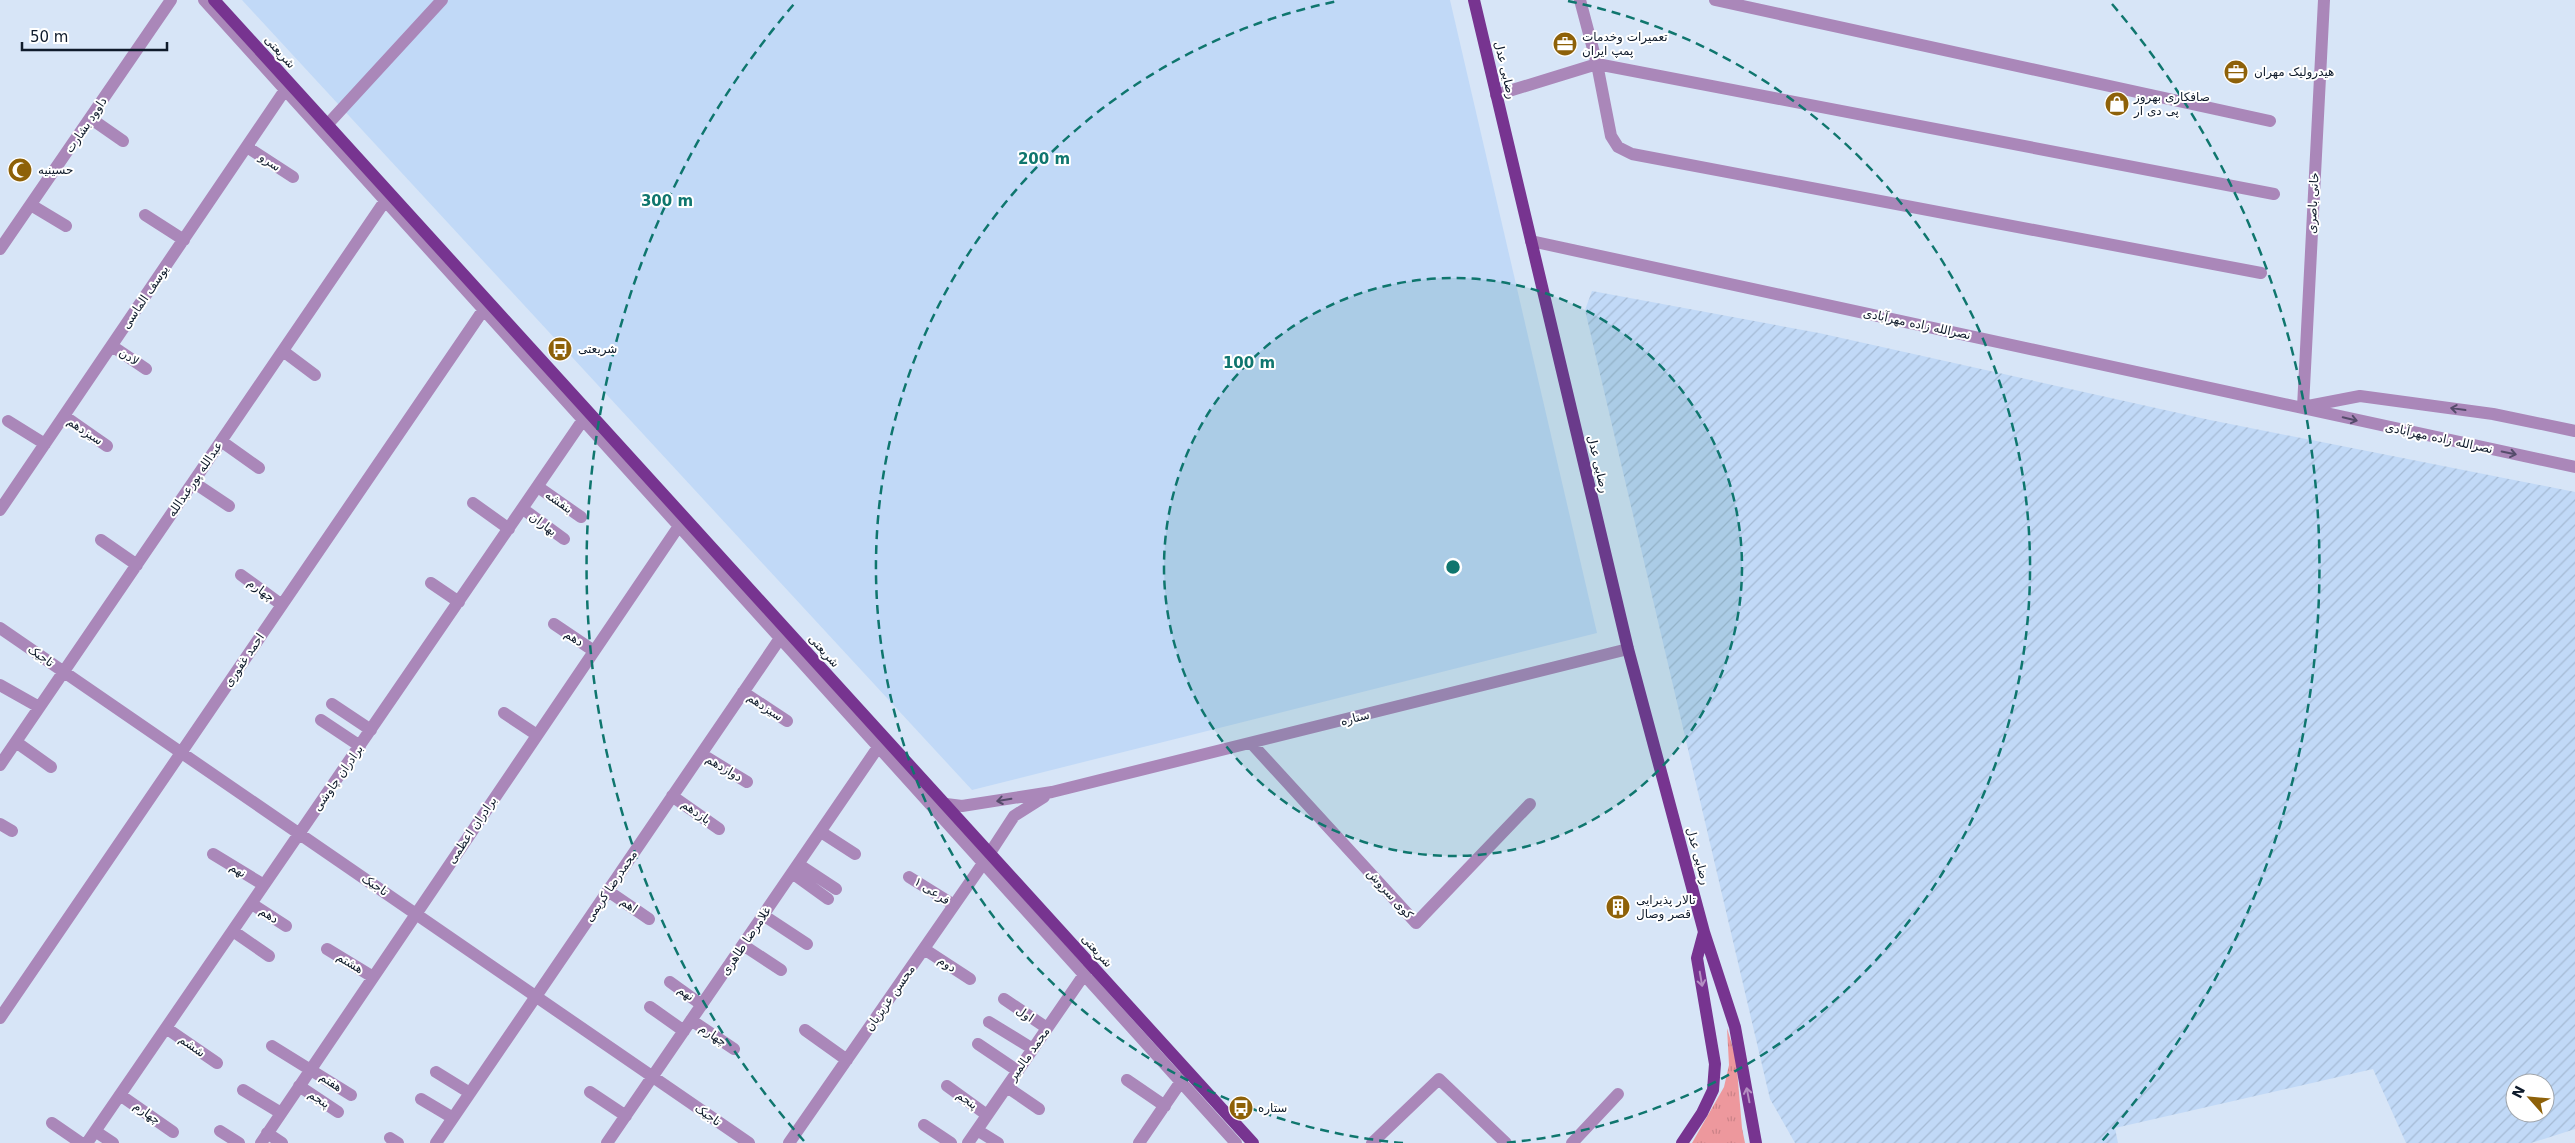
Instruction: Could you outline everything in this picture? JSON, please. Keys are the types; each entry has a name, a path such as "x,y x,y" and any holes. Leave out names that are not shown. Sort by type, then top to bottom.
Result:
{"main road":[{"name":"شریعتی","path":"214,0 287,86 327,125 486,307 882,743 946,804 987,858 1184,1077 1253,1143"},
{"name":"رضایی عدل","path":"1474,0 1628,649 1704,932 1735,1027 1756,1143"},
{"path":"1682,1143 1702,1114 1713,1090 1715,1064 1697,958 1704,932"}],"street":[{"name":"داوود بشارت","path":"0,250 171,0"},
{"path":"204,0 287,86 388,197"},
{"path":"327,125 442,0"},
{"path":"1580,0 1597,64 1611,136 1618,147 1632,154 2261,273"},
{"path":"1715,0 2270,121"},
{"name":"خانی باصری","path":"2303,407 2324,0"},
{"path":"1496,95 1597,64 2274,194"},
{"name":"یوسف الماسی","path":"0,509 287,86"},
{"path":"90,118 123,141"},
{"name":"سرو","path":"247,147 293,177"},
{"name":"عبدالله پورعبدالله","path":"0,765 388,197"},
{"path":"31,205 66,226"},
{"path":"145,215 184,240"},
{"name":"نصرالله زاده مهرآبادی","path":"1531,241 2575,467"},
{"name":"احمد غفوری","path":"0,1018 486,307"},
{"name":"لادن","path":"112,346 146,369"},
{"path":"283,351 315,375"},
{"name":"نصرالله زاده مهرآبادی","path":"2303,407 2360,396 2493,414 2575,431"},
{"name":"سیزدهم","path":"64,416 107,446"},
{"name":"برادران چاوشی","path":"87,1143 586,416"},
{"path":"8,421 45,444"},
{"path":"221,441 259,468"},
{"path":"193,482 229,506"},
{"name":"بنفشه","path":"538,487 581,518"},
{"path":"473,503 508,529"},
{"name":"بهاران","path":"523,509 564,538"},
{"name":"برادران اعظمی","path":"264,1138 682,522"},
{"path":"101,540 137,565"},
{"name":"چهارم","path":"241,575 282,605"},
{"path":"431,583 459,602"},
{"name":"دهم","path":"554,624 594,651"},
{"name":"تاجیک","path":"0,628 749,1143"},
{"name":"محمدرضا کریمی","path":"436,1143 783,634"},
{"name":"ستاره","path":"946,804 962,806 1052,792 1252,744 1628,649"},
{"path":"0,685 40,708"},
{"name":"سیزدهم","path":"743,692 786,721"},
{"path":"332,704 371,730"},
{"path":"504,713 537,735"},
{"path":"321,720 360,746"},
{"path":"16,742 51,767"},
{"path":"882,743 987,858"},
{"name":"غلامرضا طاهری","path":"607,1143 882,743"},
{"name":"کوی سروش","path":"1252,744 1416,923 1530,804"},
{"name":"دوازدهم","path":"701,754 747,782"},
{"name":"ستاره","path":"987,858 1014,816 1052,792"},
{"name":"یازدهم","path":"672,796 719,829"},
{"path":"0,824 12,831"},
{"path":"821,832 855,854"},
{"name":"نهم","path":"212,854 264,885"},
{"name":"محسن عزیزیان","path":"789,1143 987,858"},
{"path":"795,869 832,894"},
{"name":"فرعی ۱","path":"909,877 954,905"},
{"name":"اهم","path":"608,891 649,919"},
{"name":"دهم","path":"252,904 286,926"},
{"path":"763,916 807,944"},
{"path":"233,930 269,956"},
{"path":"742,946 780,970"},
{"name":"هشتم","path":"327,949 373,977"},
{"name":"دوم","path":"924,949 970,979"},
{"name":"محمد مالمیر","path":"968,1143 1087,970"},
{"name":"نهم","path":"670,982 702,1005"},
{"name":"اول","path":"1004,999 1047,1028"},
{"path":"650,1007 684,1031"},
{"name":"چهارم","path":"691,1020 734,1049"},
{"path":"989,1022 1033,1049"},
{"name":"ششم","path":"166,1028 217,1063"},
{"path":"805,1030 847,1060"},
{"path":"978,1044 1018,1071"},
{"path":"272,1046 310,1069"},
{"name":"هفتم","path":"310,1069 350,1095"},
{"path":"436,1072 470,1093"},
{"path":"1139,1143 1184,1077 1236,1143"},
{"path":"1372,1143 1439,1079 1506,1143"},
{"path":"1127,1080 1165,1106"},
{"name":"پنجم","path":"299,1086 338,1112"},
{"name":"پنجم","path":"947,1086 988,1115"},
{"path":"1007,1087 1039,1109"},
{"path":"242,1090 281,1113"},
{"path":"590,1092 626,1116"},
{"path":"1572,1143 1618,1094"},
{"name":"چهارم","path":"120,1095 173,1132"},
{"path":"421,1099 453,1118"},
{"path":"52,1123 81,1143"},
{"path":"924,1125 951,1143"},
{"path":"977,1130 998,1143"},
{"path":"95,1131 113,1143"},
{"path":"220,1131 239,1143"},
{"path":"264,1138 282,1143"}],"shaded area":[{"path":"242,0 1450,0 1597,633 972,790"},
{"path":"1592,291 1819,333 2210,420 2575,492 2575,1129 2531,1143 2406,1143 2373,1069 2115,1128 2118,1143 1795,1143 1770,1099 1585,310"}],"green space":[{"path":"1727,1028 1736,1058 1745,1143 1692,1143 1724,1087 1729,1065"}],"place":[{"name":"تعمیرات وخدمات پمپ ایران","path":"1565,44"},
{"name":"هیدرولیک مهران","path":"2236,72"},
{"name":"صافکاری بهروز پی دی ار","path":"2117,104"},
{"name":"حسینیه","path":"20,170"},
{"name":"شریعتی","path":"560,349"},
{"name":"تالار پذیرایی قصر وصال","path":"1618,907"},
{"name":"ستاره","path":"1241,1108"}]}
